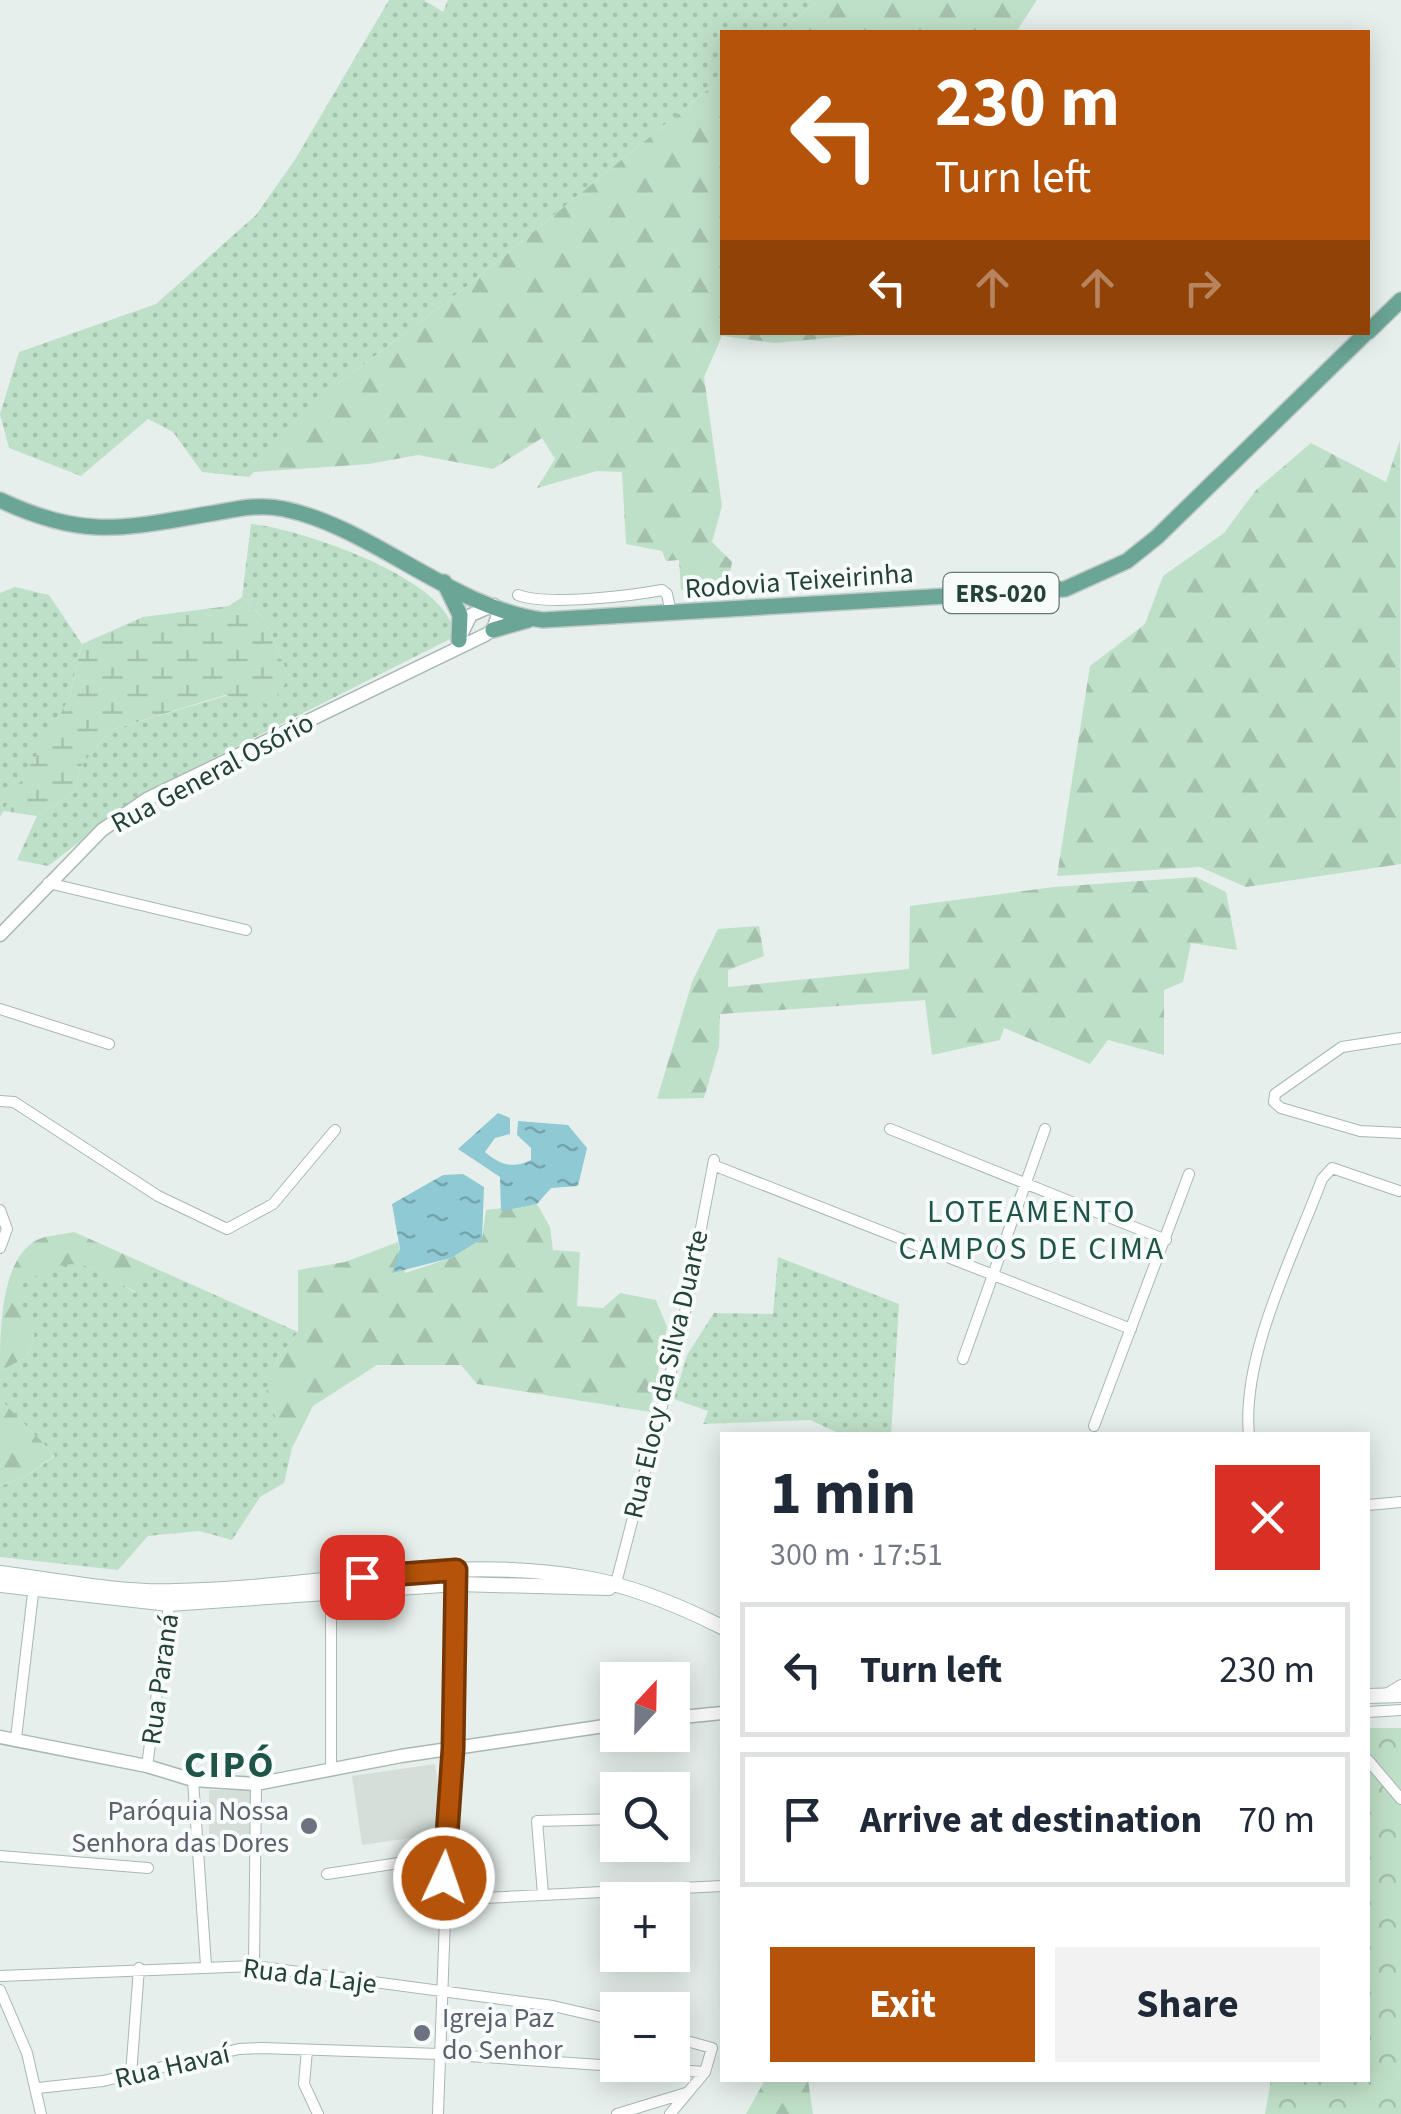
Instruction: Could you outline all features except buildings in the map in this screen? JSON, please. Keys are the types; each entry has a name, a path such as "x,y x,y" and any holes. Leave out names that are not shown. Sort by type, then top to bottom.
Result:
{"main road":[{"name":"Rodovia Teixeirinha","path":"1370,329 1401,300"},
{"name":"Rodovia Teixeirinha","path":"444,582 497,607 540,620 1038,592 1092,580 1157,537 1364,335"},
{"name":"ERS-020","path":"0,500 59,524 88,530 240,508 288,510 444,582"},
{"path":"444,582 460,615 456,644"},
{"path":"493,630 540,620"},
{"path":"0,1573 35,1583 170,1598 457,1577 570,1575 652,1596 720,1626"},
{"path":"0,1585 35,1583"},
{"path":"1375,1696 1401,1695"}],"street":[{"path":"518,595 535,602 624,598 662,590 668,594 671,614"},
{"path":"624,598 630,617"},
{"path":"540,620 547,600"},
{"path":"493,630 497,607"},
{"name":"Rua General Osório","path":"456,644 472,615 497,607"},
{"name":"Rua General Osório","path":"0,935 102,830 147,800 456,644 493,630"},
{"path":"48,883 246,930"},
{"path":"0,1009 108,1044"},
{"path":"1401,1038 1342,1047 1275,1094 1274,1102 1344,1127 1401,1133"},
{"path":"0,1101 14,1102 158,1196 227,1228 273,1204 334,1130"},
{"path":"890,1129 1166,1240"},
{"path":"963,1359 1045,1129"},
{"name":"Rua Elocy da Silva Duarte","path":"615,1587 681,1333 714,1162 993,1273"},
{"path":"1249,1432 1246,1407 1272,1312 1322,1180 1332,1168 1400,1194"},
{"path":"1094,1426 1189,1174"},
{"path":"0,1210 8,1229 0,1248"},
{"path":"993,1273 1131,1329"},
{"path":"1370,1505 1401,1502"},
{"path":"438,2114 444,1856 453,1749 457,1577"},
{"path":"16,1738 35,1583"},
{"path":"331,1586 331,1770"},
{"name":"Rua Paraná","path":"148,1766 170,1598"},
{"path":"1375,1696 1401,1686"},
{"path":"1370,1712 1401,1710"},
{"path":"690,1716 720,1713"},
{"path":"0,1737 148,1766 192,1780 256,1784 600,1727"},
{"path":"1370,1762 1401,1799"},
{"path":"192,1780 206,1965"},
{"path":"254,1966 256,1784"},
{"path":"543,1894 537,1821 600,1820"},
{"path":"0,1856 148,1868"},
{"path":"327,1874 444,1856"},
{"path":"443,1900 720,1886"},
{"name":"Rua da Laje","path":"0,1976 254,1966 600,2016"},
{"path":"131,2075 138,1968"},
{"path":"0,1990 38,2088 41,2114"},
{"path":"0,2024 13,2021"},
{"path":"670,2114 705,2072 712,2048 690,2042"},
{"name":"Rua Havaí","path":"38,2088 131,2075 240,2049 439,2054 705,2072"},
{"path":"307,2050 304,2084 318,2114"},
{"path":"616,2114 692,2091"}],"shaded area":[{"path":"435,1764 445,1833 362,1845 352,1776"},
{"path":"209,1790 250,1790 250,1847 209,1847"}],"green space":[{"path":"389,0 424,0 443,12 448,0 819,0 782,30 720,30 720,80 462,290 338,384 249,477 202,472 173,432 148,419 81,476 9,448 0,414 19,352 156,304 256,215 296,158"},
{"path":"819,0 1037,0 1017,30 782,30"},
{"path":"720,80 720,335 861,335 775,343 722,336 704,377 722,506 712,542 732,562 727,590 681,590 679,560 666,561 662,551 626,544 622,472 597,471 537,488 555,459 542,438 493,469 418,455 369,464 253,472 338,384 462,290"},
{"path":"1400,440 1401,864 1246,887 1200,867 1057,876 1090,666 1145,624 1163,576 1224,533 1256,490 1311,443 1386,482"},
{"path":"251,524 337,547 403,578 430,596 448,616 454,637 142,794 48,866 17,860 37,816 74,793 81,766 111,730 289,677 265,620 242,597"},
{"path":"15,587 49,595 82,644 68,701 0,817 0,593"},
{"path":"242,597 265,620 289,677 273,705 225,695 111,730 81,766 74,793 37,816 3,811 68,701 82,644 143,617 229,606"},
{"path":"1196,877 1226,892 1237,950 1191,943 1183,982 1164,990 1164,1055 1108,1040 1090,1064 1004,1028 1000,1040 932,1055 925,1000 720,1014 719,1047 704,1098 657,1099 692,982 718,929 759,926 764,956 728,970 728,987 909,969 910,906 1054,887"},
{"path":"537,1204 550,1227 553,1250 580,1252 577,1306 603,1308 620,1293 656,1300 667,1327 650,1412 477,1384 461,1365 377,1365 313,1406 292,1448 265,1397 274,1365 298,1332 298,1270 345,1262 398,1242 405,1273 451,1258 482,1239 486,1210"},
{"path":"74,1232 148,1265 136,1293 103,1273 76,1264 34,1277 16,1289 34,1335 27,1357 0,1371 4,1300 15,1265 35,1241"},
{"path":"778,1257 899,1304 891,1432 836,1432 810,1420 703,1424 708,1411 674,1399 687,1355 714,1313 773,1314"},
{"path":"73,1261 106,1273 135,1293 148,1265 298,1332 274,1365 266,1397 292,1448 284,1483 260,1497 232,1540 199,1531 148,1536 118,1570 0,1557 0,1486 25,1477 55,1456 0,1399 0,1371 27,1357 34,1335 15,1289 46,1268"},
{"path":"0,1399 55,1455 25,1477 0,1486"},
{"path":"1370,1728 1401,1728 1401,2114 1265,2114 1271,2082 1370,2082"},
{"path":"764,2082 808,2082 813,2114 746,2114"}],"water":[{"path":"498,1113 510,1118 510,1134 495,1138 485,1152 507,1164 531,1160 531,1148 517,1135 518,1121 568,1125 587,1148 578,1186 551,1188 537,1204 501,1211 500,1177 458,1149"},
{"path":"463,1174 484,1187 482,1239 451,1258 392,1273 400,1249 392,1204 443,1175"}],"place":[{"name":"Paróquia Nossa Senhora das Dores","path":"309,1826"},
{"name":"Igreja Paz do Senhor","path":"422,2033"}],"district":[{"name":"LOTEAMENTO CAMPOS DE CIMA","path":"1032,1230"},
{"name":"CIPÓ","path":"230,1764"}],"route":[{"path":"362,1577 456,1570 453,1749 444,1878"}]}
